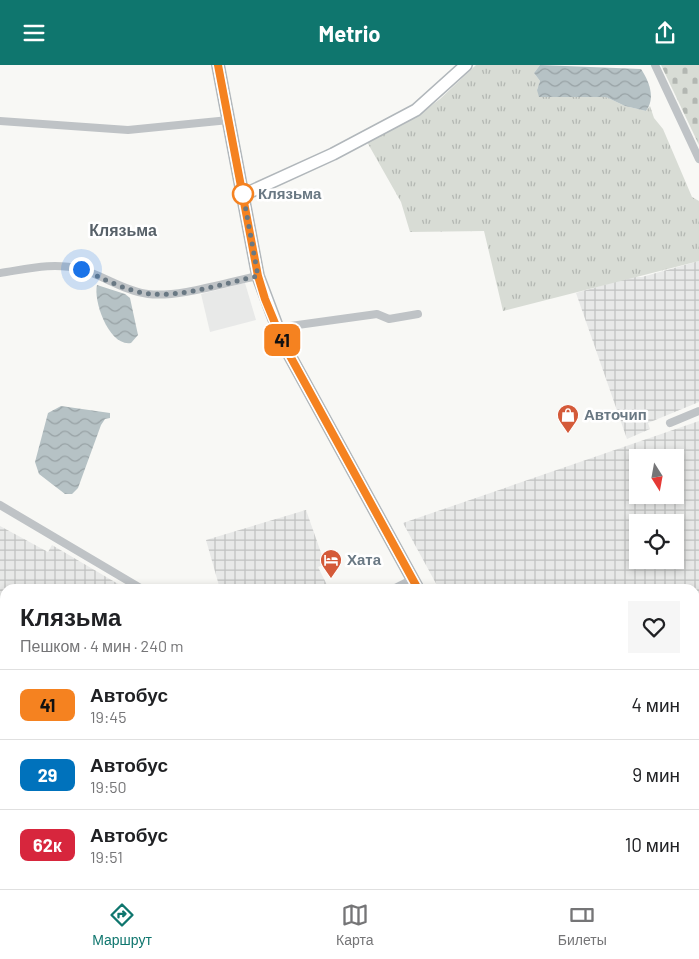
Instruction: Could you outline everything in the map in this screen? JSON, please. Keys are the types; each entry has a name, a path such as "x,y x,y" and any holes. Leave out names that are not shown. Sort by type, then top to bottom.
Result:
{"main road":[{"path":"218,65 258,276 276,328 288,354 416,584"},
{"path":"243,195 332,154 416,110 466,65"}],"street":[{"path":"655,65 699,159"},
{"path":"0,121 128,130 229,120"},
{"path":"0,273 48,266 64,266 81,269 140,293 151,294 176,293 258,276"},
{"path":"276,328 377,314 390,319 418,314"},
{"path":"670,423 699,411"},
{"path":"0,505 134,584"}],"shaded area":[{"path":"699,261 699,402 648,423 650,429 627,439 576,293 631,277 642,277"},
{"path":"245,283 256,320 210,332 201,294"},
{"path":"699,421 699,584 436,584 403,523"},
{"path":"306,510 325,564 318,567 326,584 219,584 206,540"},
{"path":"0,526 48,552 52,545 118,584 0,584"}],"green space":[{"path":"476,65 540,65 534,73 540,81 537,90 606,97 625,106 646,111 650,106 654,118 663,129 692,197 699,201 699,261 503,311 484,231 410,232 401,202 367,142 371,138 420,114 440,99"},
{"path":"661,65 699,65 699,145"}],"water":[{"path":"540,65 641,69 647,79 651,101 646,111 625,106 606,97 539,97 537,90 540,81 534,73"},
{"path":"97,285 125,294 130,298 138,335 131,343 123,342 116,338 104,321 96,292"},
{"path":"61,406 110,413 110,418 105,419 101,425 78,488 72,494 65,494 39,474 35,462 48,413"}],"bus line":[{"name":"41","path":"218,65 258,276 265,299 284,345 415,584"}],"place":[{"name":"Клязьма","path":"243,194"},
{"name":"Авточип","path":"568,434"},
{"name":"Хата","path":"331,579"}],"district":[{"name":"Клязьма","path":"123,230"}],"route":[{"path":"81,269 140,293 151,294 176,293 258,276 243,194"}]}
